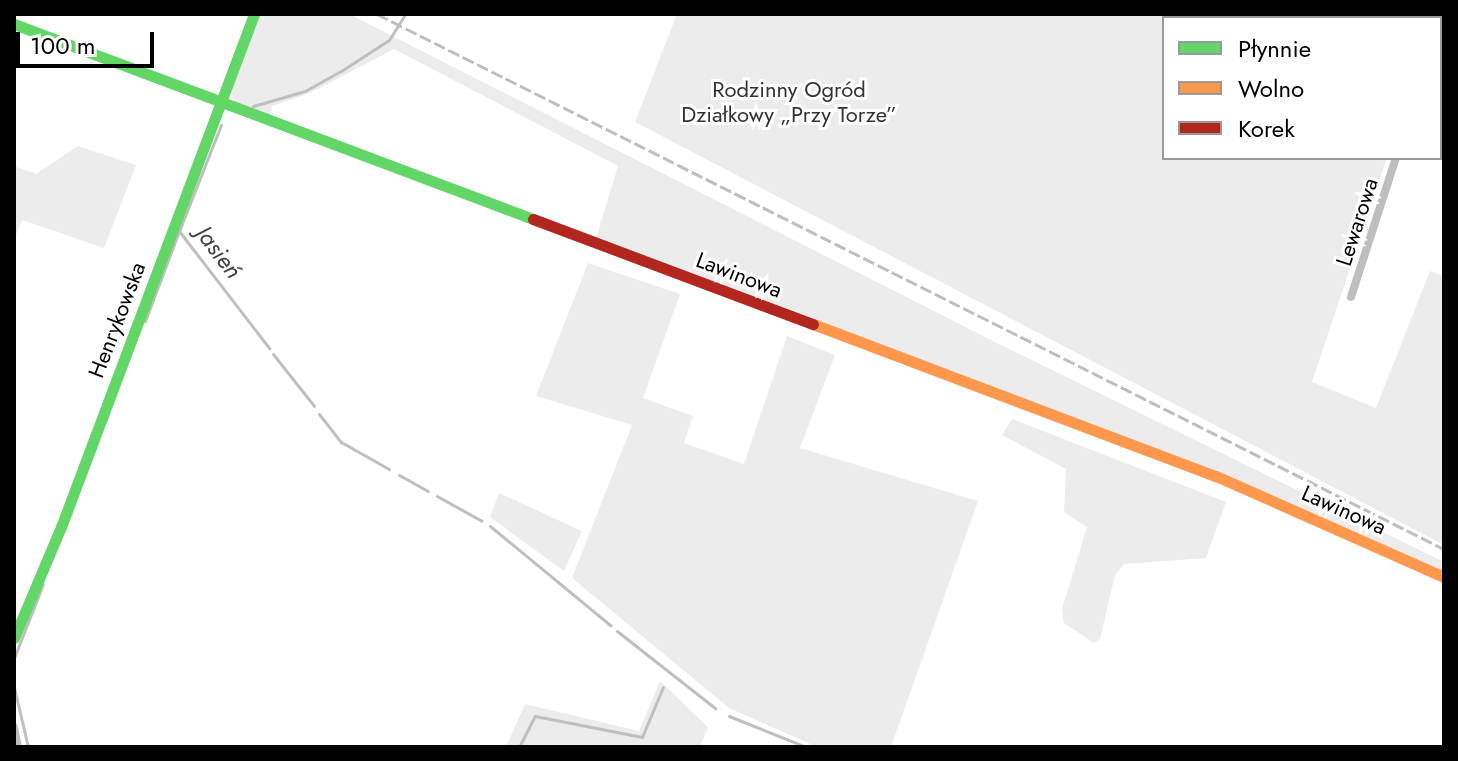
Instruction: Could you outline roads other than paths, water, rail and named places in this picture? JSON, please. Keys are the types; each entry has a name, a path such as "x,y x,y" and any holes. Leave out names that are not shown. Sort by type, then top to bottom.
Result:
{"street":[{"name":"Henrykowska","path":"14,638 61,527 254,14"},
{"name":"Lawinowa","path":"14,24 1216,476 1444,577"},
{"name":"Lewarowa","path":"1351,297 1395,160"},
{"path":"14,727 18,747"}],"waterway":[{"name":"Jasień","path":"253,106 305,91 341,71 389,40 405,14"},
{"name":"Jasień","path":"221,125 179,231 269,348"},
{"path":"145,321 179,231"},
{"name":"Jasień","path":"273,354 314,406"},
{"name":"Jasień","path":"319,414 341,442 389,469"},
{"name":"Jasień","path":"399,475 428,491"},
{"name":"Jasień","path":"437,496 482,521"},
{"name":"Jasień","path":"490,526 610,625"},
{"path":"14,658 43,584"},
{"name":"Jasień","path":"617,631 715,708"},
{"path":"14,687 28,747"},
{"path":"519,747 535,716 642,737 663,687"},
{"name":"Jasień","path":"729,716 806,747"}],"railway":[{"path":"377,14 1444,549"}],"park label":[{"name":"Rodzinny Ogród Działkowy „Przy Torze”","path":"789,102"}]}
